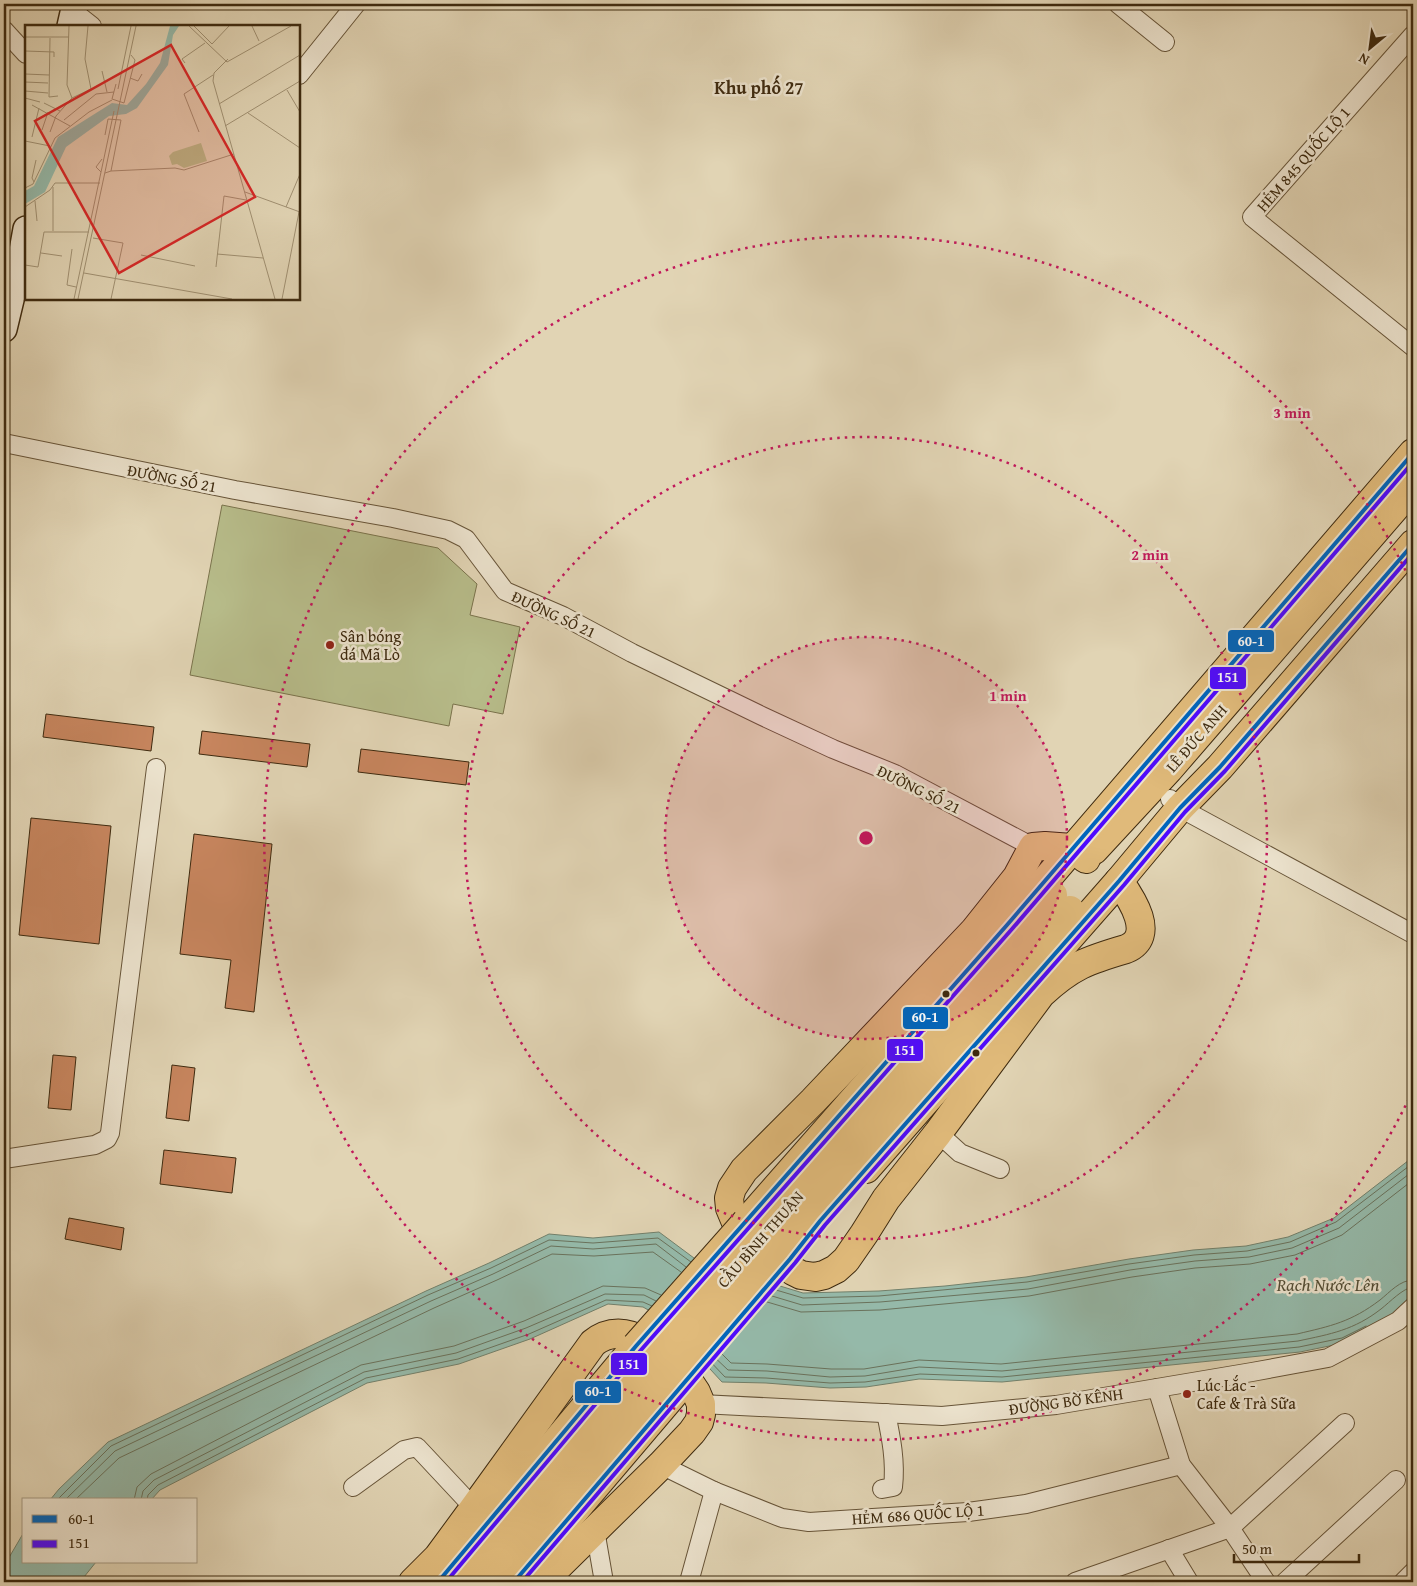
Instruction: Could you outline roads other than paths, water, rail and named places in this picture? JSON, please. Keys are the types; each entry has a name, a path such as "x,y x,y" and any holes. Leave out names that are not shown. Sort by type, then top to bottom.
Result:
{"highway":[{"name":"LÊ ĐỨC ANH","path":"1062,903 1079,854 1413,453"},
{"name":"LÊ ĐỨC ANH","path":"1006,925 1169,769 1413,487"},
{"name":"LÊ ĐỨC ANH","path":"1062,903 1175,803 1220,767 1385,562 1413,515"},
{"name":"LÊ ĐỨC ANH","path":"1385,562 1413,544"},
{"name":"LÊ ĐỨC ANH","path":"1119,881 1175,803"},
{"path":"1079,854 1045,846 1033,847 1017,877 974,932 813,1101 744,1170 732,1188 729,1198 730,1208 735,1220 750,1238 793,1271 802,1275 815,1277 824,1275 836,1269 846,1260 886,1199 938,1133 1041,994 1058,978 1075,967 1092,959 1132,947 1135,943 1139,936 1139,916 1134,904 1119,881"},
{"name":"CẦU BÌNH THUẬN","path":"514,1582 790,1259 820,1220 1119,881"},
{"name":"CẦU BÌNH THUẬN","path":"466,1582 1062,903"},
{"name":"CẦU BÌNH THUẬN","path":"494,1582 1062,903"},
{"name":"CẦU BÌNH THUẬN","path":"438,1582 636,1346 1006,925"},
{"path":"413,1582 438,1557 586,1352 598,1339 607,1335 627,1334 636,1337 690,1384 696,1392 701,1404 702,1414 699,1422 661,1465 542,1582"}],"main road":[{"path":"4,329 25,234"}],"street":[{"path":"300,74 356,4"},
{"path":"1118,4 1165,42"},
{"path":"72,13 90,25"},
{"path":"4,30 25,53"},
{"name":"HẺM 845 QUỐC LỘ 1","path":"1413,35 1252,218 1413,347"},
{"name":"ĐƯỜNG SỐ 21","path":"4,442 217,486 448,530 466,539 505,591 563,616 648,661 762,716 841,753 894,774 1033,847"},
{"path":"4,1159 95,1145 107,1139 110,1133 156,768"},
{"path":"1175,803 1413,934"},
{"path":"938,1133 960,1152 1000,1169"},
{"name":"ĐƯỜNG BỜ KÊNH","path":"701,1404 942,1416 1056,1404 1328,1358 1411,1313"},
{"path":"1158,1388 1181,1465 1230,1528 1266,1582"},
{"path":"882,1489 893,1487 894,1478 893,1452 886,1413"},
{"path":"1075,1582 1230,1528 1345,1423"},
{"path":"353,1487 404,1450 417,1447 474,1508"},
{"name":"HẺM 686 QUỐC LỘ 1","path":"661,1465 714,1491 782,1518 809,1522 968,1512 1026,1504 1181,1465"},
{"path":"1285,1582 1396,1480"},
{"path":"689,1582 714,1491"},
{"path":"595,1530 604,1582"},
{"path":"1169,1549 1189,1582"},
{"path":"1403,1582 1413,1572"}],"water":[{"name":"Rạch Nước Lên","path":"1413,1157 1413,1297 1375,1328 1344,1343 1300,1352 1002,1382 919,1379 866,1387 830,1388 722,1382 664,1319 643,1307 608,1304 530,1339 459,1364 367,1383 160,1490 153,1498 52,1498 108,1442 549,1234 593,1238 659,1232 698,1261 803,1293 879,1291 945,1286 1026,1277 1193,1250 1246,1246 1288,1237 1334,1218"},
{"path":"22,1535 22,1564 94,1564 80,1582 4,1582 4,1566"}],"place":[{"name":"Sân bóng đá Mã Lò","path":"330,645"},
{"name":"Lúc Lắc - Cafe & Trà Sữa","path":"1187,1394"}],"district":[{"name":"Khu phố 27","path":"759,88"}]}
